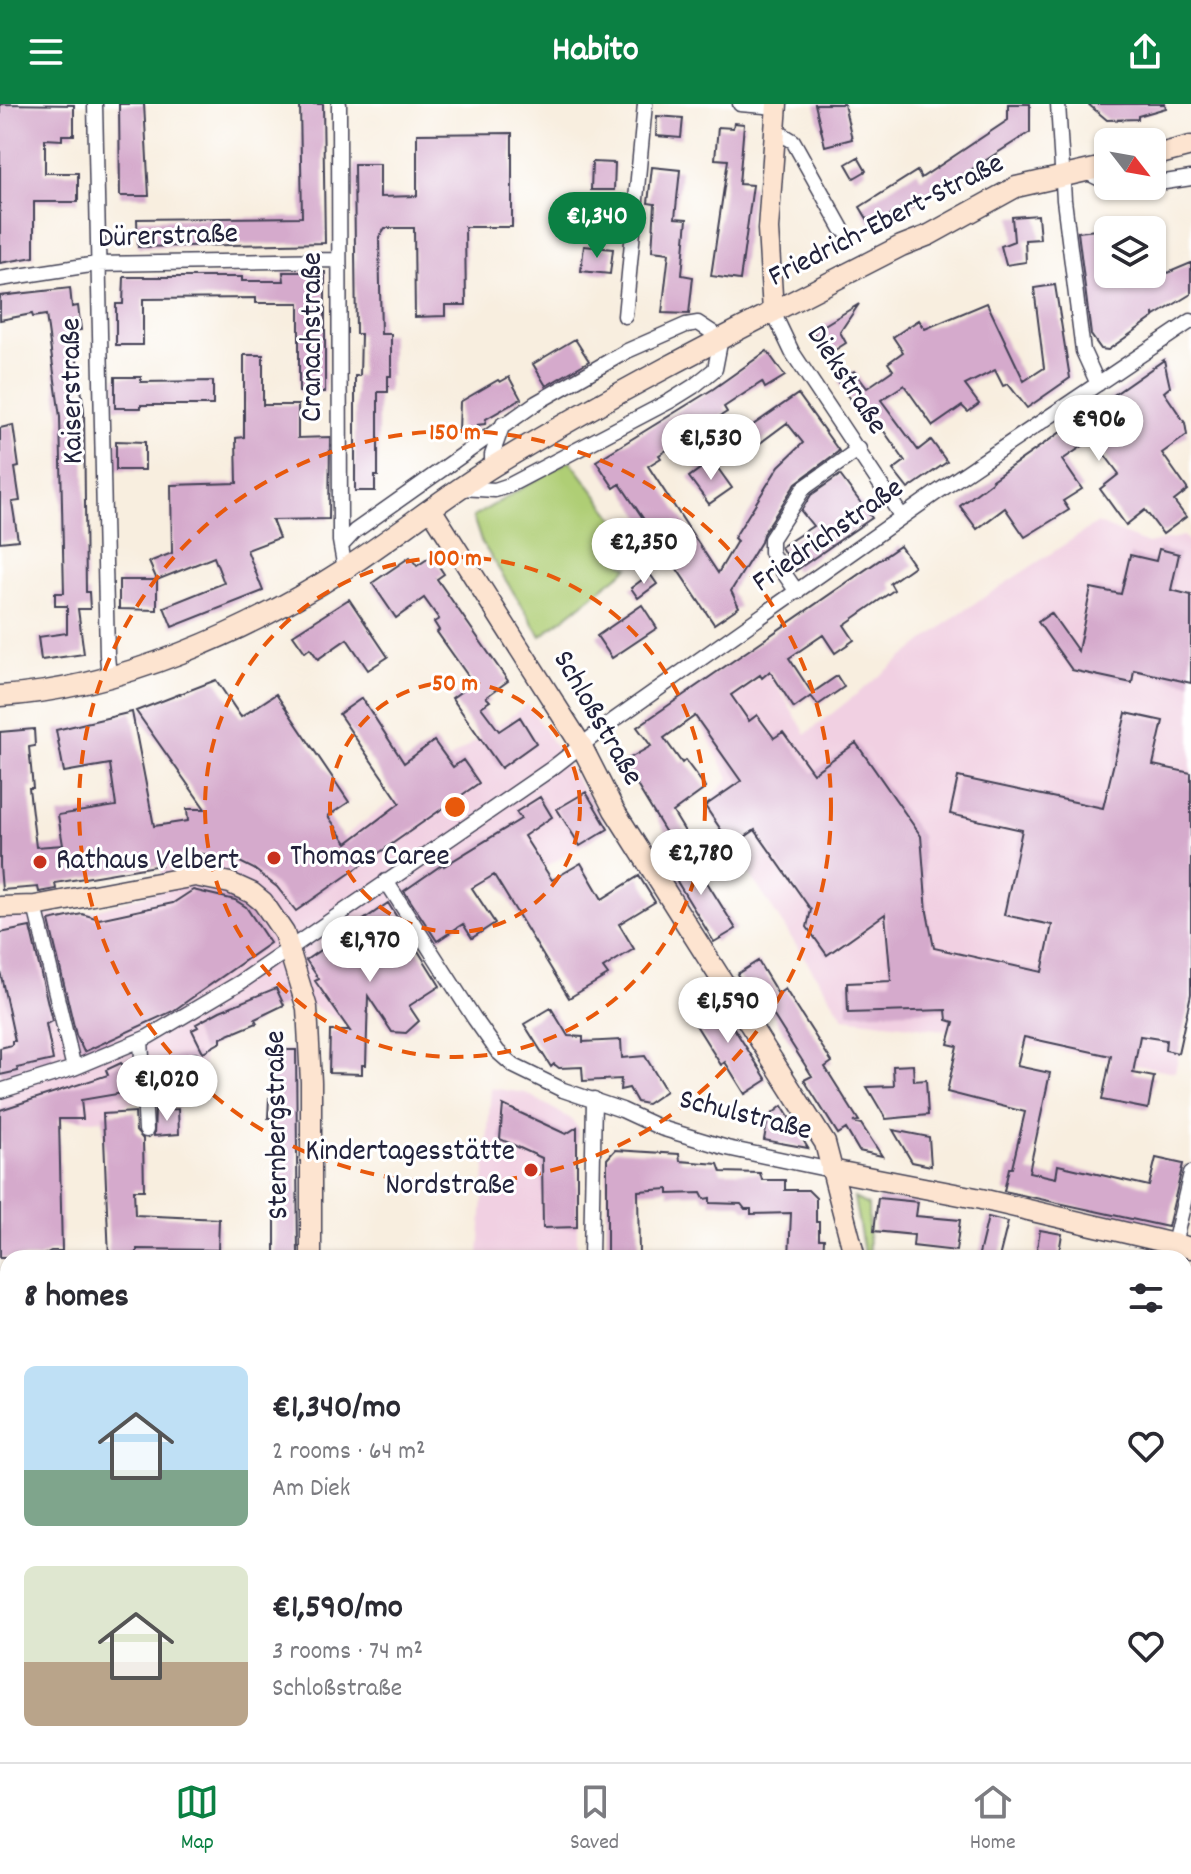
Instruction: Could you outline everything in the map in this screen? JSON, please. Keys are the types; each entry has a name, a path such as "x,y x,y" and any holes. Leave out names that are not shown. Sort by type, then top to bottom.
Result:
{"main road":[{"path":"773,312 768,229 777,106"},
{"path":"1166,152 1191,146"},
{"name":"Friedrich-Ebert-Straße","path":"0,696 34,694 109,677 265,617 345,569 492,467 721,338 901,246 929,235 1016,187 1094,169"},
{"name":"Schloßstraße","path":"431,509 581,745 614,810 825,1143 853,1250"},
{"name":"Sternbergstraße","path":"0,907 35,906 180,877 218,879 242,888 263,902 282,928 290,947 307,1008 311,1082 311,1250"},
{"name":"Schulstraße","path":"831,1170 981,1199 1182,1246"}],"street":[{"name":"Kaiserstraße","path":"95,104 109,677"},
{"name":"Cranachstraße","path":"339,104 341,546 345,569"},
{"path":"625,316 645,104"},
{"path":"740,104 777,106"},
{"path":"1058,104 1083,351 1098,384"},
{"path":"775,130 793,141 842,229"},
{"path":"1084,171 1094,176"},
{"path":"1166,182 1191,178"},
{"name":"Dürerstraße","path":"0,279 97,264 339,260"},
{"name":"Diekstraße","path":"773,312 792,352 902,517"},
{"name":"Friedrichstraße","path":"0,1091 74,1068 141,1040 241,982 506,801 902,517 1191,321"},
{"path":"341,546 355,531 503,424 627,351 686,325 698,323 721,338 715,369 670,401 510,485 495,490 461,488"},
{"path":"492,467 492,455 503,424"},
{"path":"797,592 771,552 771,539 804,488 859,449"},
{"name":"Schulstraße","path":"386,881 498,1052 532,1077 661,1128 727,1148 831,1170"},
{"path":"35,906 74,1068"},
{"path":"141,1040 146,1130"},
{"path":"591,1250 594,1099"},
{"path":"1182,1246 1191,1173"}],"shaded area":[{"path":"1097,523 1147,544 1184,536 1191,545 1191,994 1175,1072 951,1031 844,1018 705,806 729,778 702,726 707,712 769,672 806,734 957,615"},
{"path":"528,704 608,829 544,868 419,906 403,926 348,963 346,1023 299,999 263,1015 257,1023 232,1033 203,1051 204,1092 130,1103 103,1115 102,1120 60,1119 58,1147 0,1196 0,917 83,914 161,890 161,865 154,826 174,822 185,821 188,825 301,868"},
{"name":"Kindertagesstätte Nordstraße","path":"491,1088 526,1093 571,1119 577,1127 577,1250 479,1250"}],"green space":[{"path":"570,460 634,544 623,553 626,558 622,564 629,567 541,636 481,541 473,517"},
{"path":"854,1198 868,1205 869,1250 864,1250"}],"building":[{"path":"0,104 74,105 74,135 62,135 62,140 45,139 45,173 78,173 78,202 34,202 34,257 0,263"},
{"path":"119,104 144,104 149,196 120,196"},
{"path":"300,104 323,104 325,243 138,247 137,219 302,217"},
{"path":"815,104 844,104 852,139 825,146"},
{"path":"1008,104 1030,104 1030,132 911,208 909,204 872,227 860,207 917,171 921,178 1008,120"},
{"path":"1088,104 1165,104 1166,108 1138,116 1138,119 1107,120"},
{"path":"657,116 683,118 681,138 656,136"},
{"path":"734,123 744,124 739,184 753,185 740,280 711,276 728,160 715,159 718,127 733,128"},
{"path":"512,133 512,227 465,227 466,305 445,305 445,316 415,317 414,228 385,228 379,237 381,334 391,334 391,376 388,376 388,392 378,392 378,476 375,476 375,491 355,491 355,376 360,376 361,334 356,334 354,164 380,164 380,197 417,196 417,134"},
{"path":"858,157 866,171 854,178 846,164"},
{"path":"592,162 615,163 614,190 591,190"},
{"path":"652,167 680,170 675,218 687,219 682,275 693,277 689,314 662,313 669,253 652,251 655,204 648,203"},
{"path":"1038,215 1040,239 1025,240 1026,262 1006,265 1001,246 1014,241 1012,217"},
{"path":"1094,230 1094,288 1166,288 1166,274 1191,263 1191,294 1155,316 1153,313 1154,317 1108,350 1101,349 1091,335 1078,232"},
{"path":"584,246 613,249 610,274 581,271"},
{"path":"283,272 325,272 325,392 299,392 299,303 256,303 256,298 143,299 143,345 116,345 116,304 123,304 124,277 242,277 242,281 284,281"},
{"path":"1055,285 1070,378 1027,408 1008,384 1003,386 995,370 965,385 979,404 968,412 962,406 933,426 904,385 881,400 918,450 931,440 947,462 908,489 893,470 905,461 869,410 861,415 838,382 854,371 867,388 893,370 888,363 903,352 893,337 919,320 925,329 987,303 1024,381 1044,368 1034,288"},
{"path":"70,288 72,307 78,306 81,330 73,331 84,410 86,592 89,592 90,609 78,609 84,654 41,660 38,637 67,633 67,606 55,606 55,593 64,593 60,417 46,315 33,317 32,314 0,320 0,296"},
{"path":"859,304 840,332 846,343 827,355 813,332"},
{"path":"575,339 589,361 546,386 533,364"},
{"path":"767,351 785,376 765,388 762,382 724,407 727,412 659,455 661,458 648,466 718,573 737,541 734,538 779,466 803,443 787,423 748,452 737,436 798,394 839,451 796,483 731,591 739,607 714,624 620,484 614,488 596,461 713,389"},
{"path":"244,355 263,355 263,405 298,405 298,438 330,437 329,519 272,520 279,538 247,550 263,591 172,627 164,607 224,583 214,557 157,580 149,562 172,553 171,485 237,483 236,438 244,437"},
{"path":"1164,360 1170,387 1164,392 1185,423 1187,435 1162,453 1188,490 1174,501 1186,517 1163,534 1145,510 1126,525 1100,489 1119,474 1093,439 1062,460 1082,489 1063,501 1069,510 1025,537 1005,508 977,529 960,506 992,480"},
{"path":"115,377 141,377 141,382 213,381 213,405 115,408"},
{"path":"509,377 521,399 486,419 485,424 477,425 477,430 459,431 460,402"},
{"path":"13,425 20,501 12,502 18,540 0,542 0,428"},
{"path":"116,441 145,442 145,470 116,470"},
{"path":"712,460 732,488 709,504 689,477"},
{"path":"840,475 872,518 795,571 781,547 813,526 801,511 811,495"},
{"path":"900,546 914,566 890,583 894,590 844,625 854,640 835,653 823,635 789,658 812,693 837,676 844,687 818,705 811,696 794,708 770,671 731,695 749,721 757,715 774,738 783,732 813,773 856,743 921,836 927,912 934,948 1042,972 1052,925 1004,915 1022,830 950,814 958,777 1103,808 1126,713 1163,721 1153,765 1191,773 1191,994 1178,1053 1165,1050 1166,1040 1140,1036 1133,1073 1154,1077 1148,1109 1102,1100 1111,1056 1024,1037 1017,1066 1050,1073 1029,1172 1056,1178 1058,1165 1149,1186 1156,1158 1183,1164 1168,1227 1004,1191 1025,1112 947,1092 957,1046 948,1044 954,1022 947,1020 946,1010 848,1013 847,983 891,981 885,914 827,955 807,927 811,910 755,830 732,846 705,806 741,781 695,716 664,738 706,788 673,812 695,848 680,856 623,762 651,746 637,727"},
{"path":"1159,549 1179,554 1171,590 1191,595 1191,683 1134,670 1132,683 1072,670 1038,622 1051,613 1078,651 1091,588 1121,594 1130,555 1156,561"},
{"path":"432,556 444,574 437,579 508,681 486,697 490,701 481,707 499,731 520,717 536,743 501,768 452,698 473,683 437,632 439,630 434,622 439,619 424,598 396,618 372,583 410,557 417,566"},
{"path":"650,574 657,584 638,598 631,588"},
{"path":"119,580 157,580 157,610 119,609"},
{"path":"349,599 388,657 368,670 347,639 318,659 310,648 305,652 293,635"},
{"path":"642,605 657,628 612,658 597,636"},
{"path":"216,680 241,717 276,694 349,802 328,816 347,843 400,803 339,714 362,698 404,763 434,741 453,767 463,760 479,783 296,911 277,887 254,869 234,859 198,853 159,858 161,865 55,883 56,889 39,892 38,887 2,890 0,732 34,729 35,746 29,747 33,788 29,788 36,847 63,845 58,815 116,806 110,764 64,772 56,730 132,712 154,826 188,821 187,809 205,809 136,711"},
{"path":"586,792 608,829 580,846 557,809"},
{"path":"540,797 552,817 524,836 552,880 581,863 602,899 639,876 655,902 619,924 634,949 603,968 608,975 569,998 494,875 472,888 495,923 472,938 463,924 437,941 404,891 443,864 521,819 516,812"},
{"path":"688,852 736,929 714,942 667,865"},
{"path":"193,890 235,900 246,907 270,943 173,1011 84,1052 76,1035 49,921 82,914 99,919 173,903"},
{"path":"388,903 440,986 409,1006 419,1021 406,1033 392,1032 368,996 366,1065 362,1065 362,1074 329,1073 330,1031 350,1031 315,981 319,979 306,960"},
{"path":"30,927 52,1021 46,1024 53,1060 0,1075 0,1048 15,1041 0,971 0,933"},
{"path":"758,961 778,994 785,989 832,1062 825,1067 859,1121 853,1122 861,1124 882,1156 859,1151 846,1129 838,1134 804,1080 812,1076 765,1002 757,1007 737,974"},
{"path":"276,988 284,1005 255,1019 257,1023 221,1038 221,1042 203,1052 192,1030 198,1027 196,1024"},
{"path":"714,997 767,1080 745,1094 725,1062 721,1065 689,1014"},
{"path":"551,1008 568,1036 583,1037 583,1042 621,1040 622,1058 645,1056 666,1091 647,1104 637,1102 629,1088 620,1090 621,1079 583,1081 582,1067 559,1068 554,1064 551,1067 524,1024"},
{"path":"271,1050 296,1050 298,1250 275,1250 275,1118 268,1118 269,1098 272,1098"},
{"path":"197,1053 204,1092 189,1095 186,1082 160,1086 156,1060"},
{"path":"121,1063 128,1071 129,1092 81,1100 83,1119 59,1119 62,1250 0,1250 0,1110 108,1075 106,1070"},
{"path":"913,1065 914,1081 926,1080 928,1115 886,1119 867,1087 894,1086 893,1066"},
{"path":"503,1105 566,1134 577,1127 577,1227 543,1228 542,1158 500,1139"},
{"path":"782,1106 808,1148 764,1140 768,1117"},
{"path":"178,1109 179,1134 154,1136 155,1111"},
{"path":"135,1112 136,1131 143,1139 144,1190 134,1190 135,1215 219,1219 218,1250 109,1250 103,1114"},
{"path":"893,1130 929,1137 931,1166 912,1162"},
{"path":"615,1150 679,1154 680,1161 718,1164 721,1172 760,1173 762,1180 785,1180 785,1190 808,1190 816,1198 816,1222 819,1222 819,1239 824,1239 823,1250 789,1250 791,1213 751,1214 751,1209 745,1209 741,1204 710,1203 710,1198 704,1199 701,1193 668,1194 668,1189 638,1191 639,1250 607,1250 607,1159"},
{"path":"878,1198 918,1202 916,1216 960,1220 956,1250 913,1246 914,1235 874,1231"},
{"path":"988,1217 1008,1222 1001,1250 980,1250"},
{"path":"1040,1230 1062,1234 1059,1250 1037,1250"}],"place":[{"name":"Thomas Caree","path":"274,858"},
{"name":"Rathaus Velbert","path":"40,862"},
{"name":"Kindertagesstätte Nordstraße","path":"531,1170"}]}
